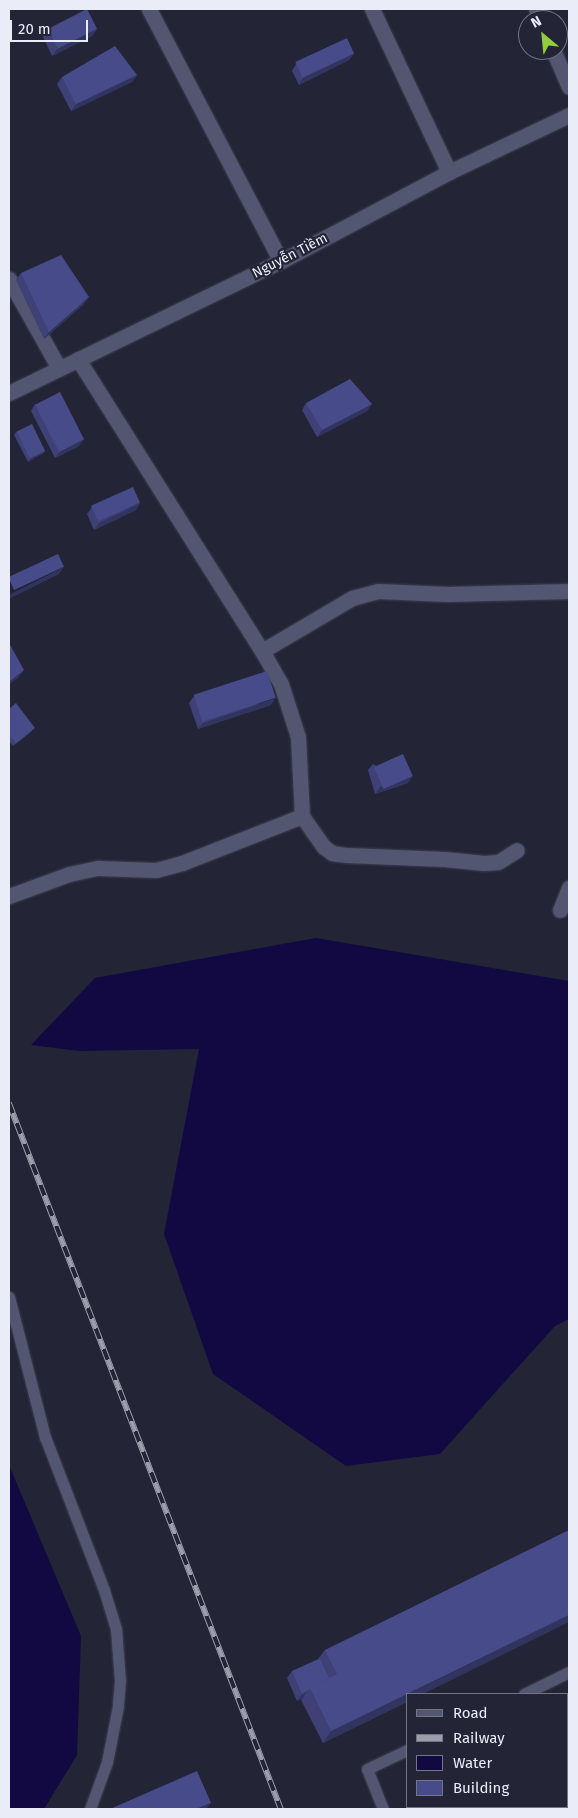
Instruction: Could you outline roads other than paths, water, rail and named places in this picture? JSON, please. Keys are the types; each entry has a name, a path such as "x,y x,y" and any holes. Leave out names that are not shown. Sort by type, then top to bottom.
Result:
{"street":[{"path":"149,9 281,261"},
{"path":"372,9 449,172"},
{"path":"557,60 569,87"},
{"name":"Nguyễn Tiềm","path":"9,393 281,261 449,172 569,115"},
{"path":"9,279 60,368"},
{"path":"78,359 281,684 298,738 302,816 324,847 332,853 347,855 444,859 484,863 498,862 517,850"},
{"path":"262,651 352,598 378,592 447,594 569,591"},
{"path":"9,896 69,874 98,868 156,870 182,863 302,816"},
{"path":"560,910 569,888"}],"lane":[{"path":"9,1297 45,1437 104,1590 116,1629 119,1663 118,1706 107,1762 90,1809"},
{"path":"526,1693 569,1672"},
{"path":"383,1809 367,1769 406,1750"}],"water":[{"path":"316,938 569,981 569,1319 555,1326 440,1454 346,1466 213,1374 164,1234 199,1049 79,1051 31,1045 95,978"},
{"path":"9,1465 81,1636 77,1755 44,1809 9,1809"}],"railway":[{"path":"9,1103 281,1809"}]}
